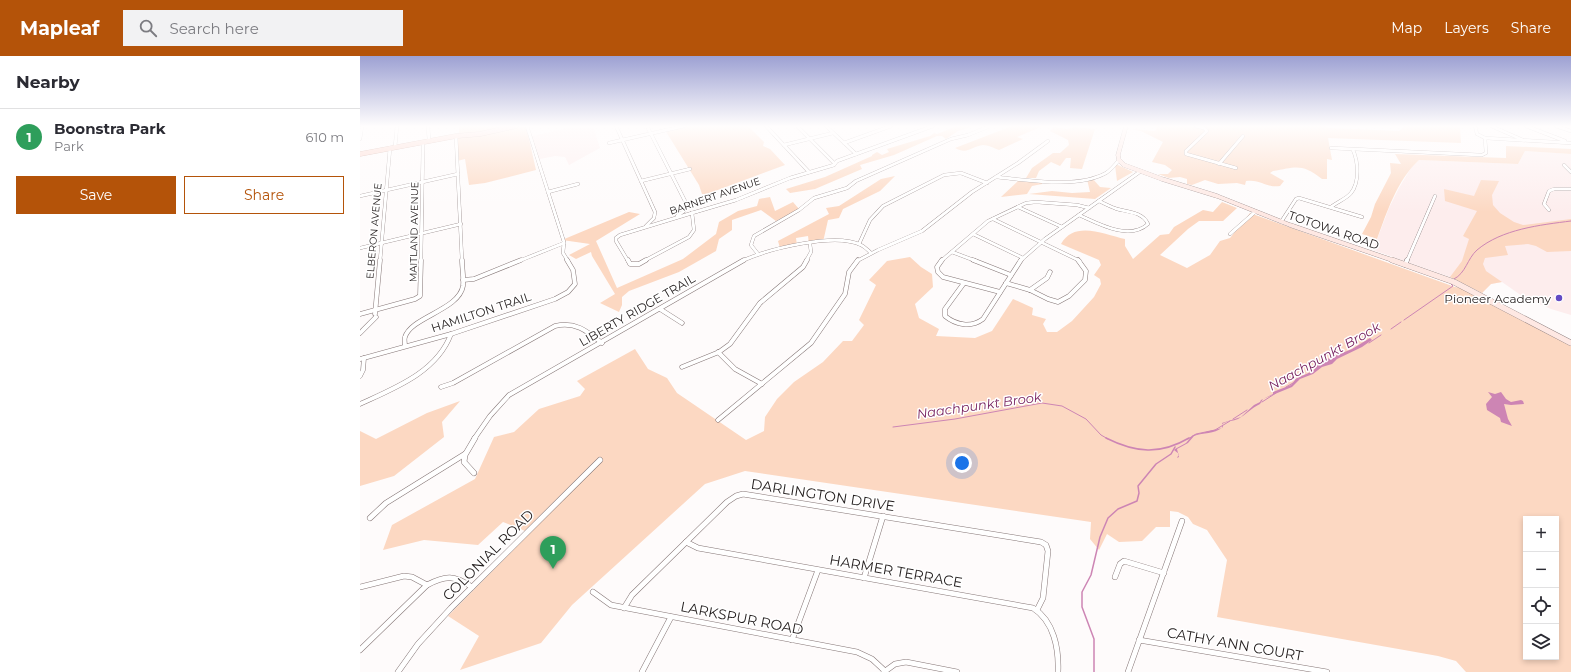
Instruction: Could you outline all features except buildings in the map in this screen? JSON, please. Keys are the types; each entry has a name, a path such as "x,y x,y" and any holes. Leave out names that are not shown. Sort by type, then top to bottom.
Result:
{"main road":[{"path":"1118,155 1119,160"},
{"name":"TOTOWA ROAD","path":"1119,160 1124,165 1209,194 1281,222 1459,285 1571,343"}],"street":[{"name":"ELBERON AVENUE","path":"375,314 386,190 392,155"},
{"name":"MAITLAND AVENUE","path":"375,314 420,296 425,155"},
{"path":"405,346 405,336 409,330 456,298 462,289 461,224 457,155"},
{"path":"463,280 468,281 474,279 564,243 536,155"},
{"path":"629,155 655,214 652,221 642,229"},
{"path":"662,155 686,205 684,210 673,219"},
{"path":"793,155 809,172"},
{"path":"826,155 834,163"},
{"name":"BARNERT AVENUE","path":"692,213 694,230 689,237 639,264 630,264 615,239 618,236 692,213 736,200 790,178 834,165 834,163 854,155"},
{"path":"758,254 751,245 752,238 755,234 799,210 814,198 847,188 862,178 915,155"},
{"path":"718,420 814,340 845,294 849,272 858,260 922,231 954,205 1028,155"},
{"path":"1188,155 1236,168"},
{"path":"1219,164 1227,155"},
{"path":"1331,207 1351,193 1355,185 1357,159 1355,155"},
{"path":"996,177 1082,180 1104,173 1112,168 1119,160"},
{"path":"1564,166 1571,172"},
{"path":"641,181 690,169"},
{"path":"964,283 944,311 948,319 967,325 978,323 983,319 1023,258 1042,242 1141,171"},
{"path":"859,244 870,220 883,206 944,175 953,172 961,173 987,183"},
{"path":"360,196 458,174"},
{"path":"548,192 578,184"},
{"path":"1549,210 1544,204 1549,191 1571,189"},
{"path":"1405,265 1436,196"},
{"path":"1281,222 1297,198 1306,198 1362,217"},
{"path":"1079,215 1092,221 1131,232 1140,230 1148,224 1146,219 1136,213 1116,209 1099,201"},
{"path":"1000,292 943,277 938,272 937,267 939,263 985,223 1018,207 1036,202 1077,205 1089,208"},
{"path":"1018,207 1062,228"},
{"path":"1230,234 1255,212"},
{"path":"993,219 1080,262 1087,271 1086,278 1067,298 1059,302 1046,299 1030,290 1006,283"},
{"path":"360,248 461,224"},
{"path":"973,234 1023,258"},
{"name":"LIBERTY RIDGE TRAIL","path":"370,518 386,504 455,461 466,452 492,413 504,399 515,391 602,343 743,261 758,254 810,244 838,241 859,244 871,253"},
{"name":"HAMILTON TRAIL","path":"362,359 451,334 562,295 575,284 573,270 563,253 564,243"},
{"path":"682,366 718,352 734,340 757,306 803,267 810,252 810,244"},
{"path":"952,252 1011,275"},
{"path":"1030,290 1048,278 1050,272"},
{"path":"660,309 682,323"},
{"path":"360,314 375,314"},
{"path":"360,332 375,314"},
{"path":"441,387 453,383 546,330 559,325 576,325 602,343"},
{"path":"360,404 395,388 421,371 445,349 449,344 451,334"},
{"path":"718,352 723,360 735,369 762,384"},
{"path":"360,376 364,370 362,359"},
{"path":"466,452 464,462 474,473"},
{"name":"COLONIAL ROAD","path":"398,672 418,644 600,460"},
{"name":"DARLINGTON DRIVE","path":"624,608 632,595 727,502 736,496 743,494 1041,542 1048,548 1043,598 1037,610"},
{"path":"864,578 884,516"},
{"path":"1128,672 1182,521"},
{"name":"HARMER TERRACE","path":"686,542 698,548 1037,610"},
{"path":"1114,577 1120,564 1124,561 1164,573"},
{"path":"792,640 818,570"},
{"path":"360,650 427,585 441,578 452,576 457,577 472,588"},
{"path":"360,587 398,577 409,577 427,585"},
{"name":"LARKSPUR ROAD","path":"593,592 607,604 624,608 857,652 872,659 885,672"},
{"path":"1037,610 1042,613 1048,622 1059,659 1058,672"},
{"path":"642,672 671,617"},
{"name":"CATHY ANN COURT","path":"1140,640 1327,672"},
{"path":"885,672 895,664 906,662 957,672"}],"shaded area":[{"path":"457,155 533,155 536,170 485,183 469,185 465,159 457,161"},
{"path":"537,155 588,155 569,165 565,157 555,156 540,159"},
{"path":"680,155 775,155 785,165 707,194 702,194 699,185"},
{"path":"872,155 895,155 860,165 862,169 815,189 790,193 786,189 825,177"},
{"path":"1051,155 1087,155 1082,169 1070,168 1071,158 1066,158 1060,166 1051,162 1039,171 1036,178 1026,178 1032,168"},
{"path":"1156,155 1331,155 1332,160 1327,159 1327,179 1322,179 1304,168 1273,171 1270,173 1284,181 1280,186 1271,186 1256,181 1246,181 1245,185 1237,183 1218,184 1205,180 1192,185 1187,184 1187,179 1180,177 1169,178 1158,174 1168,174 1172,170 1165,165 1152,162"},
{"path":"1395,155 1506,158 1506,155 1523,155 1518,164 1419,160 1411,168 1399,187 1389,207 1377,239 1362,234 1391,173 1390,163 1401,164"},
{"path":"1523,155 1571,155 1571,315 1551,309 1522,296 1502,282 1491,284 1482,293 1450,277 1373,250 1389,208 1399,188 1411,168 1419,160 1518,164"},
{"path":"1115,165 1118,165 1133,172 1117,181"},
{"path":"895,176 880,191 843,209 839,218 828,220 823,242 809,244 808,236 796,238 797,246 780,248 778,241 829,214 826,208 839,206 881,179"},
{"path":"1092,178 1100,187 1111,188 1095,199 1029,194 1052,191 1072,193 1090,192 1087,179"},
{"path":"1019,180 1042,182 1042,184 1032,186 1027,194 1001,197"},
{"path":"1481,180 1499,181 1492,195 1493,205 1500,213 1514,222 1523,225 1571,219 1571,251 1547,252 1536,246 1528,244 1505,246 1508,255 1485,258 1483,264 1486,271 1502,282 1491,284 1482,293 1450,277 1462,261 1469,239 1463,236 1477,211 1445,201 1444,189 1474,196"},
{"path":"770,197 775,211 793,202 799,209 776,221 761,210 732,220 732,230 719,239 716,251 679,272 629,291 622,297 622,305 619,312 600,303 615,294 591,252 576,259 569,255 590,244 562,240 629,212 640,214 596,241 617,288 683,259 716,234 719,222 738,211 757,206 759,199"},
{"path":"1222,202 1237,208 1223,221 1199,221 1160,255 1187,268 1210,255 1220,241 1230,238 1250,213 1455,287 1463,288 1571,345 1571,672 1466,672 1456,661 1438,656 1217,617 1227,560 1207,530 1193,524 1188,517 1178,512 1170,511 1170,527 1156,527 1142,541 1119,542 1107,534 1099,550 1090,539 1091,522 745,471 705,484 572,605 541,643 460,670 479,636 448,616 530,533 503,522 478,545 424,540 383,550 392,525 475,479 494,437 514,432 539,409 580,396 585,389 577,381 635,349 648,369 667,378 677,393 746,440 764,431 765,417 777,399 794,382 823,362 843,341 852,341 864,325 859,320 876,285 869,280 887,261 910,257 932,274 933,287 915,304 919,318 939,329 936,336 975,338 992,331 1013,299 1033,308 1032,315 1046,319 1043,324 1047,332 1057,332 1072,321 1094,297 1101,284 1100,279 1094,275 1101,265 1099,260 1061,244 1067,237 1074,232 1090,231 1125,239 1125,246 1133,259 1160,235 1169,234 1174,227 1203,210 1213,212"},
{"path":"1370,338 1372,340 1362,347 1337,359 1332,364 1322,367 1313,374 1300,379 1292,387 1263,399 1273,394 1273,392 1291,385 1295,380 1294,379 1313,371 1320,362 1352,349"},
{"path":"1488,392 1495,394 1501,392 1506,399 1511,402 1523,401 1524,404 1504,404 1508,419 1512,426 1501,422 1500,418 1487,410 1486,404 1492,397"},
{"path":"1263,399 1260,404 1254,407 1241,417"},
{"path":"460,401 442,422 444,437 394,476 360,486 360,431 376,439 427,413"},
{"path":"1241,417 1222,424 1222,423"},
{"path":"1221,428 1216,431 1194,436 1188,443 1177,449 1178,453 1174,450 1186,443 1193,435"}],"waterway":[{"name":"Naachpunkt Brook","path":"1454,279 1464,270 1471,257 1477,250 1498,237 1522,229 1571,221"},
{"name":"Naachpunkt Brook","path":"1404,320 1453,286 1451,284"},
{"name":"Naachpunkt Brook","path":"1391,329 1401,322"},
{"name":"Naachpunkt Brook","path":"1369,343 1381,335"},
{"name":"Naachpunkt Brook","path":"1286,387 1293,383"},
{"name":"Naachpunkt Brook","path":"1262,402 1276,393"},
{"name":"Naachpunkt Brook","path":"893,427 955,419 1042,403 1062,406 1086,419 1101,435 1107,439"},
{"name":"Naachpunkt Brook","path":"1233,419 1247,410"},
{"name":"Naachpunkt Brook","path":"1188,439 1196,434 1215,430 1230,421"},
{"name":"Naachpunkt Brook","path":"1107,439 1128,447 1148,450 1168,447 1189,438"},
{"name":"Naachpunkt Brook","path":"1094,672 1094,639 1082,607 1082,592 1091,575 1100,537 1108,518 1118,509 1137,501 1139,493 1138,486 1156,464 1171,454 1175,447"}],"place":[{"name":"Pioneer Academy","path":"1559,298"},
{"name":"Boonstra Park","path":"553,569"}]}
